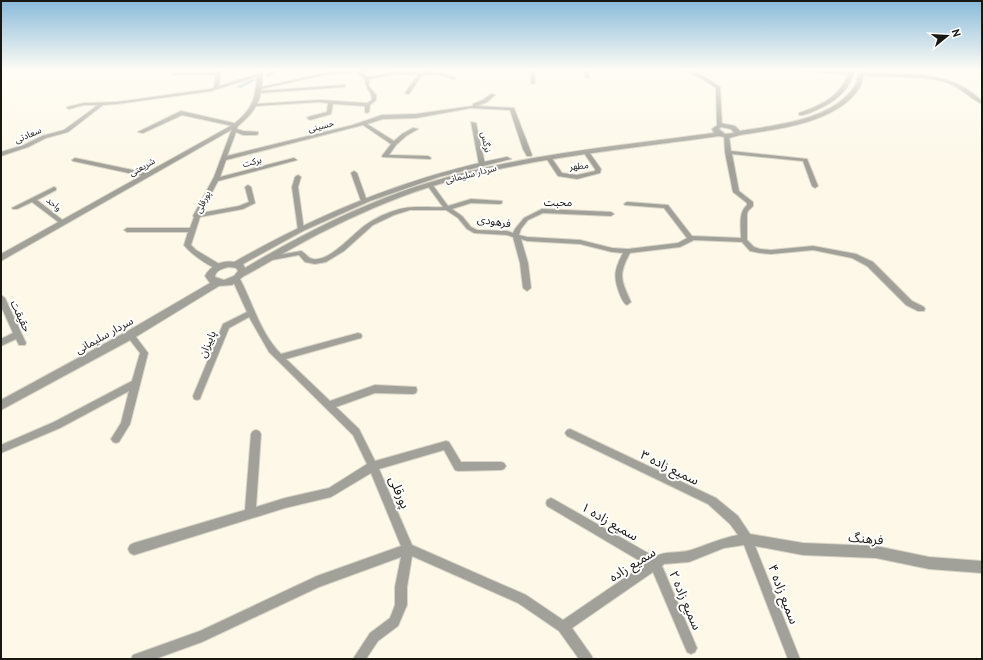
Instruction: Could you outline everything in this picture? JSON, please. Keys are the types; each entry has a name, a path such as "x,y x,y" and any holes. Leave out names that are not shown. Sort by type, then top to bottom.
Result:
{"street":[{"name":"سعادتی","path":"69,108 84,104 101,105 136,100"},
{"name":"شریعتی","path":"1,258 147,175 235,128 249,116 256,100"},
{"path":"367,112 368,105 374,100"},
{"path":"471,107 487,100"},
{"path":"719,100 720,107 718,113 720,131 728,152 736,192 750,202 750,206 745,210 744,214 744,240 752,249 771,252 813,248 854,256 870,264 909,302 921,309"},
{"path":"736,130 776,121 811,110 831,100"},
{"path":"720,131 783,125 820,114 837,107 846,100"},
{"path":"255,105 296,101 331,101 368,105"},
{"path":"310,118 329,114 331,101"},
{"name":"سعادتی","path":"1,154 26,146 44,137 66,131 101,105"},
{"path":"471,107 512,109 529,154"},
{"name":"حسینی","path":"223,159 362,123 382,116 416,116 471,107"},
{"path":"141,132 181,113 235,128 243,133 256,133"},
{"path":"362,123 394,144"},
{"name":"نرگس","path":"473,123 482,164"},
{"name":"پورقلی","path":"218,267 194,252 187,245 196,216 215,180 235,128"},
{"path":"415,129 404,135 394,144 385,156 428,158"},
{"path":"720,131 736,135 736,130"},
{"name":"سردار سلیمانی","path":"1,405 130,335 217,283 226,283 266,259 371,207 430,185 508,165 720,131"},
{"name":"سردار سلیمانی","path":"218,267 227,264 236,264 301,230 364,201 424,179 529,154 720,131"},
{"path":"728,152 805,160 815,186"},
{"name":"مطهر","path":"549,158 560,175 577,177 598,172 598,169 588,153"},
{"path":"75,160 147,175"},
{"name":"برکت","path":"215,180 294,160"},
{"path":"354,173 364,201"},
{"path":"298,177 296,187 301,230"},
{"name":"فرهودی","path":"430,185 447,208 460,217 469,228 476,232 507,233 527,239 580,242 612,250 628,251 680,245 691,239 703,237 744,240"},
{"path":"196,216 242,208 252,203 248,187"},
{"name":"واحد","path":"15,208 54,189"},
{"name":"واحد","path":"34,200 63,223"},
{"path":"266,259 301,253 308,260 315,262 328,258 352,242 370,224 400,210 437,210 470,202 500,202"},
{"path":"627,204 666,206 691,239"},
{"name":"محبت","path":"516,236 518,229 526,219 542,211 611,214"},
{"path":"127,230 191,230"},
{"path":"516,236 524,263 527,288"},
{"path":"627,302 617,277 618,269 628,251"},
{"path":"236,264 242,268 238,277"},
{"path":"217,283 213,282 210,276 218,267"},
{"name":"پورقلی","path":"238,277 256,324 272,350 356,432 374,466 408,549"},
{"name":"حقیقت","path":"2,303 22,343"},
{"name":"پاییزان","path":"197,396 226,326 251,313"},
{"path":"1,343 18,334"},
{"path":"116,439 125,424 144,353 130,335"},
{"path":"280,357 358,336"},
{"path":"1,449 57,426 135,384"},
{"path":"330,405 375,389 413,390"},
{"name":"سمیع زاده ۳","path":"570,433 712,501 734,520 747,539"},
{"path":"250,513 256,434"},
{"path":"134,549 250,513 331,492 374,466 446,445 458,468 501,466"},
{"name":"سمیع زاده ۱","path":"551,503 655,564"},
{"name":"سمیع زاده","path":"563,627 662,559 689,556 724,543 747,539"},
{"name":"فرهنگ","path":"747,539 803,549 876,552 929,563 982,567"},
{"name":"سمیع زاده ۴","path":"747,539 794,659"},
{"path":"359,659 374,637 394,622 401,605 401,587 408,549"},
{"path":"137,659 202,636 317,582 408,549 522,599 563,627 587,659"},
{"name":"سمیع زاده ۲","path":"655,564 691,648"}]}
